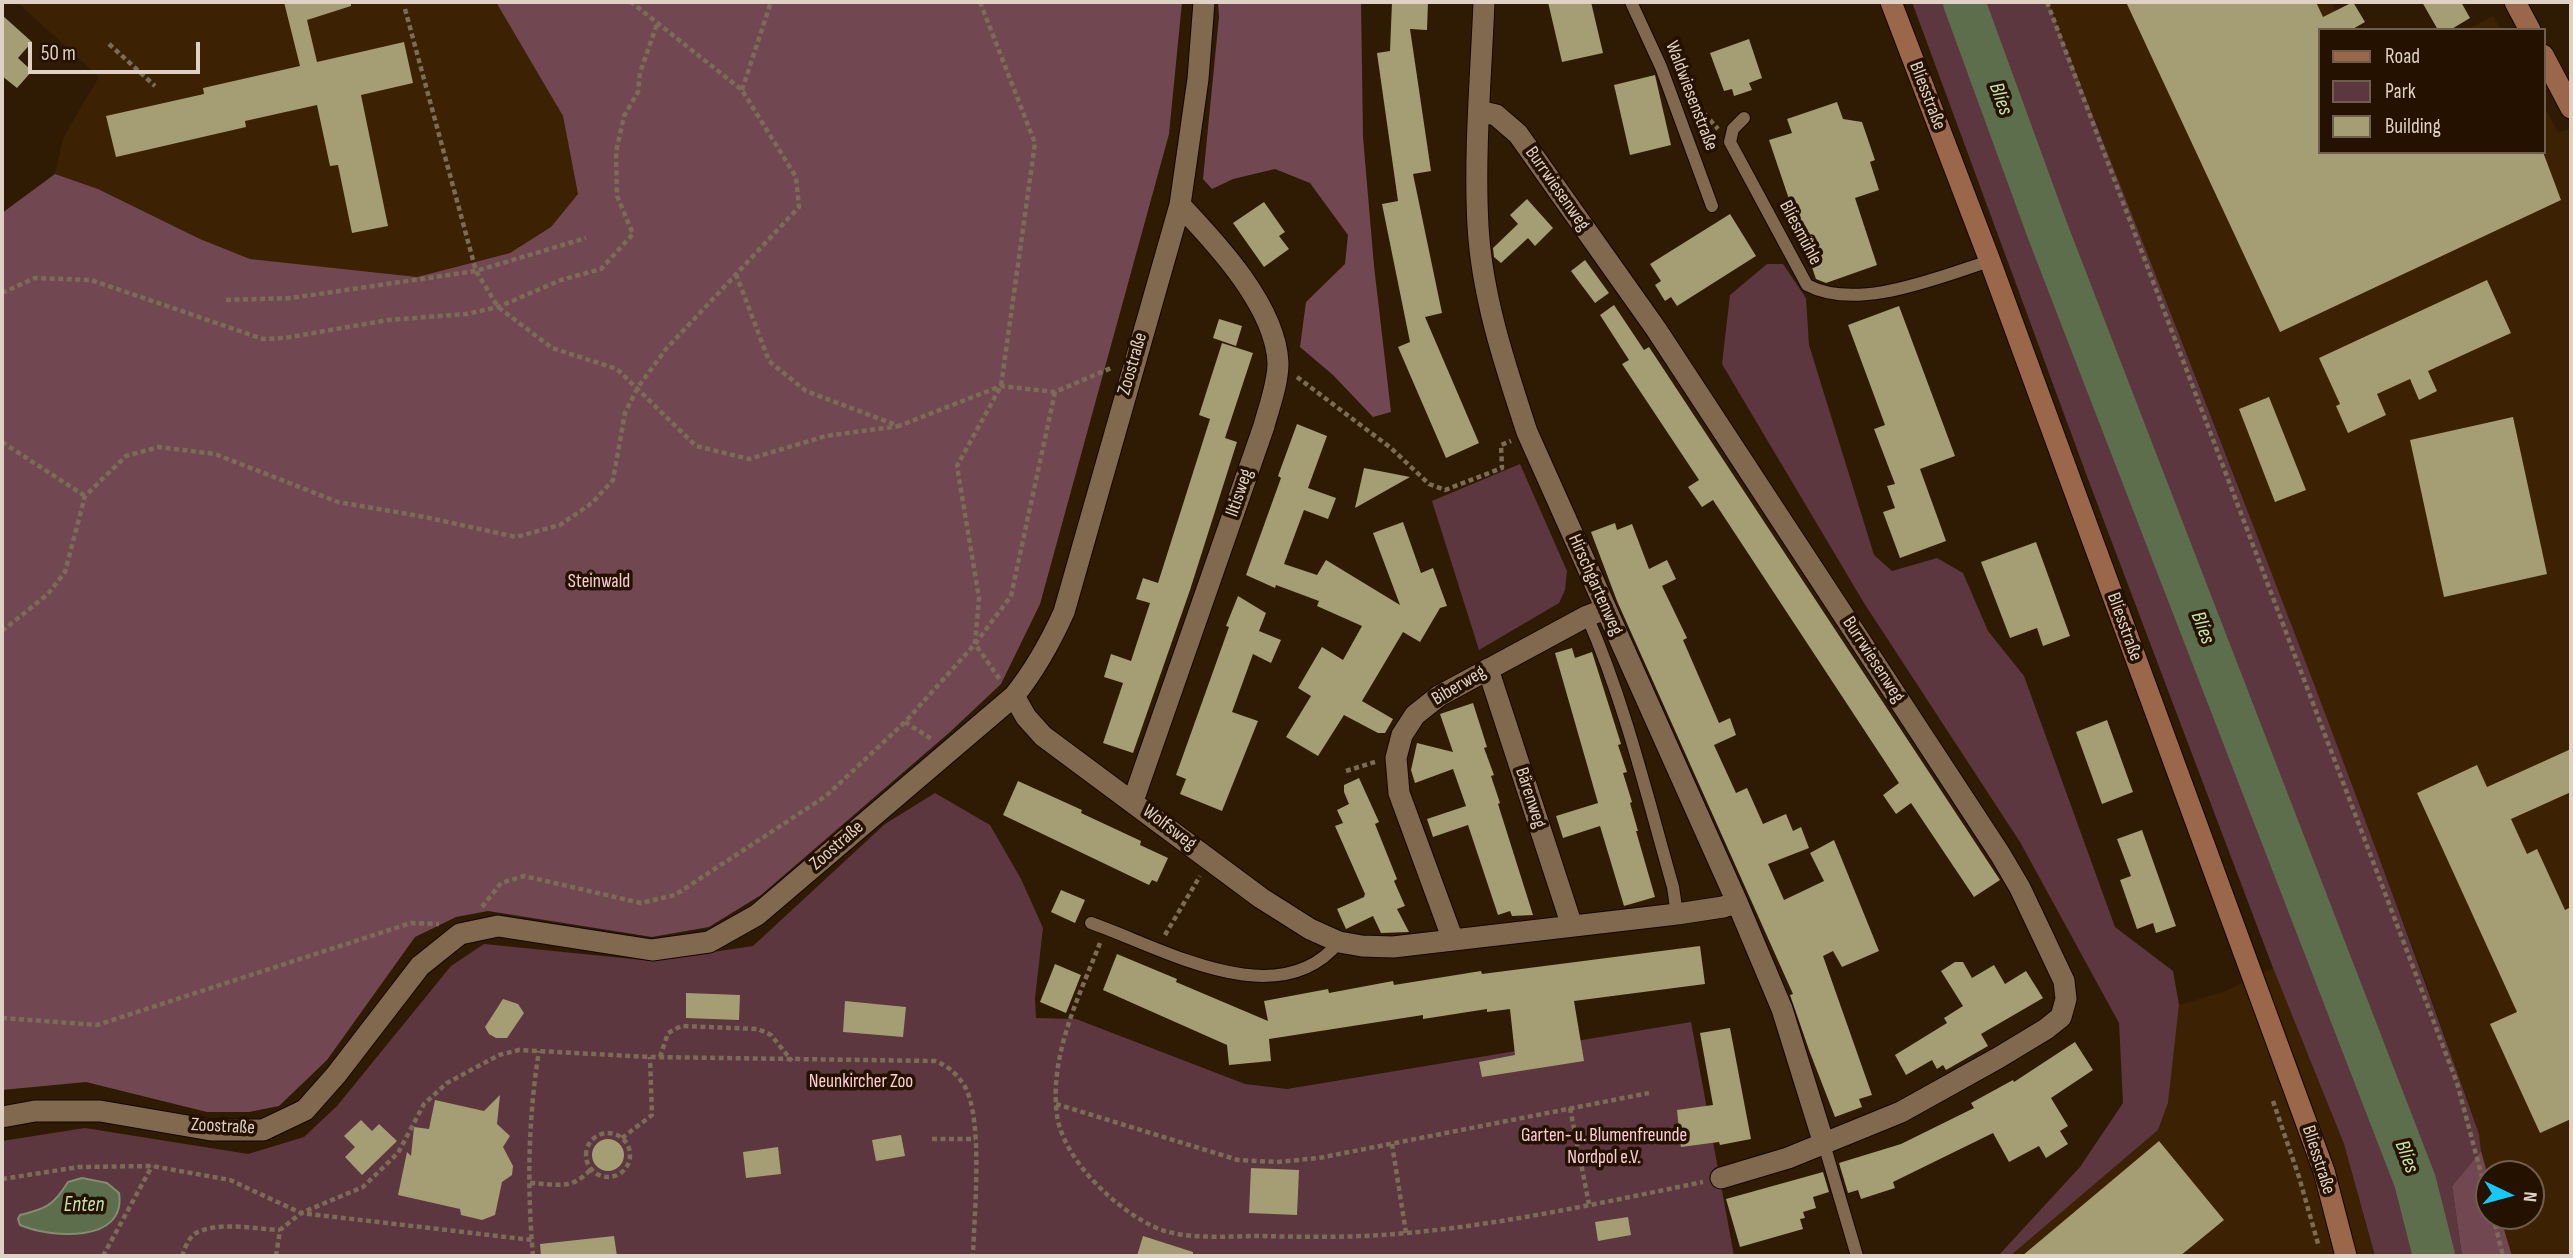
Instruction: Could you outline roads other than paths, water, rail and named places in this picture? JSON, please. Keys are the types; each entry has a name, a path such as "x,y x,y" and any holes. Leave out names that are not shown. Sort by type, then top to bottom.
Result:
{"main road":[{"name":"Bliesstraße","path":"1891,2 1990,261 2324,1171 2346,1256"},
{"path":"2515,2 2529,28"},
{"path":"2545,59 2571,108"}],"street":[{"name":"Zoostraße","path":"2,1117 35,1111 100,1111 211,1130 263,1130 304,1110 336,1075 420,966 460,934 498,926 652,950 709,943 757,915 1014,696 1044,654 1064,612 1180,205 1198,79 1204,2"},
{"name":"Hirschgartenweg","path":"1484,2 1478,226 1489,304 1504,363 1527,432 1596,612 1737,902 1782,1009 1824,1143"},
{"name":"Burrwiesenweg","path":"1479,111 1496,115 1518,134 1656,329 2000,855 2020,888 2064,981 2066,999 2061,1017 2046,1029 1912,1106 1788,1158 1721,1178"},
{"name":"Iltisweg","path":"1133,801 1264,426 1278,364 1273,332 1256,299 1180,205"},
{"name":"Biberweg","path":"1453,940 1399,793 1396,758 1402,736 1415,715 1439,696 1596,612"},
{"name":"Bärenweg","path":"1488,669 1572,926"},
{"name":"Wolfsweg","path":"1014,696 1026,717 1043,736 1261,898 1310,929 1339,942 1394,947 1677,914 1723,907 1737,902"}],"lane":[{"name":"Waldwiesenstraße","path":"1631,2 1661,67 1712,206"},
{"name":"Bliesmühle","path":"1744,118 1733,129 1730,142 1807,285 1821,292 1870,293 1896,290 1990,261"},
{"name":"Hirschgartenweg","path":"1596,612 1673,887 1677,914"},
{"path":"1091,923 1210,967 1250,976 1286,975 1326,958 1339,942"},
{"path":"1824,1143 1857,1256"}],"water":[{"name":"Enten","path":"82,1178 107,1183 119,1193 118,1210 111,1221 99,1229 67,1234 49,1233 20,1225 20,1215 48,1205 68,1182"}],"waterway":[{"name":"Blies","path":"1964,2 2048,232 2415,1181 2434,1256"}],"park label":[{"name":"Steinwald","path":"599,582"},
{"name":"Neunkircher Zoo","path":"861,1082"},
{"name":"Garten- u. Blumenfreunde Nordpol e.V.","path":"1604,1147"}]}
